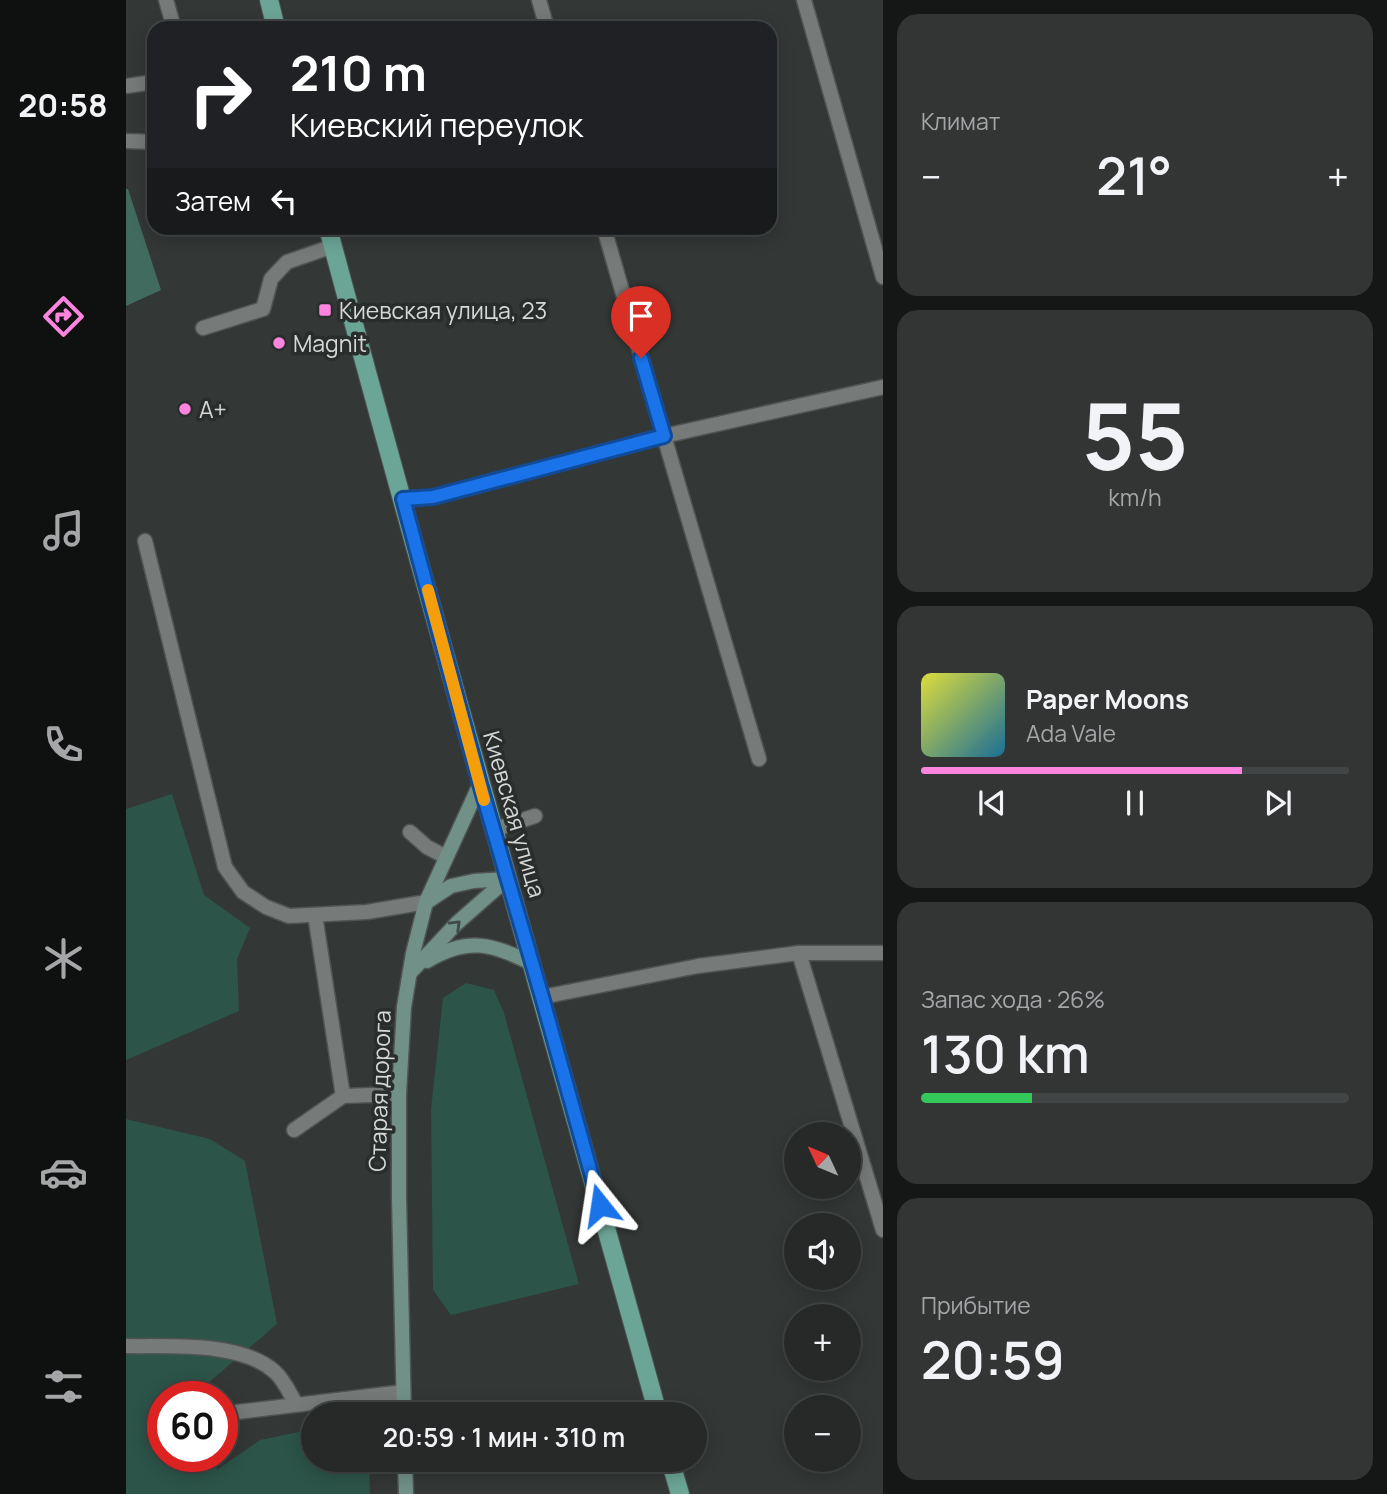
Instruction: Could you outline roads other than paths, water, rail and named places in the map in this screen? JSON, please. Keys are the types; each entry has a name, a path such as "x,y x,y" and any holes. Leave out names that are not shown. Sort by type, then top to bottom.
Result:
{"main road":[{"path":"269,0 274,21"},
{"name":"Киевская улица","path":"330,235 480,784 655,1402"},
{"path":"674,1472 680,1494"}],"street":[{"path":"166,0 172,21"},
{"path":"538,0 545,21"},
{"path":"804,0 883,277"},
{"path":"126,86 147,83"},
{"path":"126,141 147,142"},
{"path":"606,235 759,759"},
{"path":"202,328 263,309 271,279 287,262 333,246"},
{"path":"403,499 433,497 664,436 883,387"},
{"path":"145,541 225,867 243,892 266,907 289,916 315,915 367,912 426,902 451,886 474,881 507,879"},
{"name":"Старая дорога","path":"403,1402 399,1094 404,1007 426,902 480,784"},
{"path":"493,830 535,816"},
{"path":"410,832 427,847 446,858"},
{"path":"409,974 457,923 507,879"},
{"path":"315,915 343,1096"},
{"path":"409,974 455,946 484,944 533,964"},
{"path":"799,953 883,1230"},
{"path":"542,997 698,965 799,953 883,953"},
{"path":"294,1130 343,1096 399,1094"},
{"path":"126,1346 229,1350 275,1372 296,1404"},
{"path":"238,1412 403,1392"},
{"path":"405,1472 406,1494"}],"place":[{"name":"Киевская улица, 23","path":"325,310"},
{"name":"Magnit","path":"279,343"},
{"name":"А+","path":"185,409"}]}
